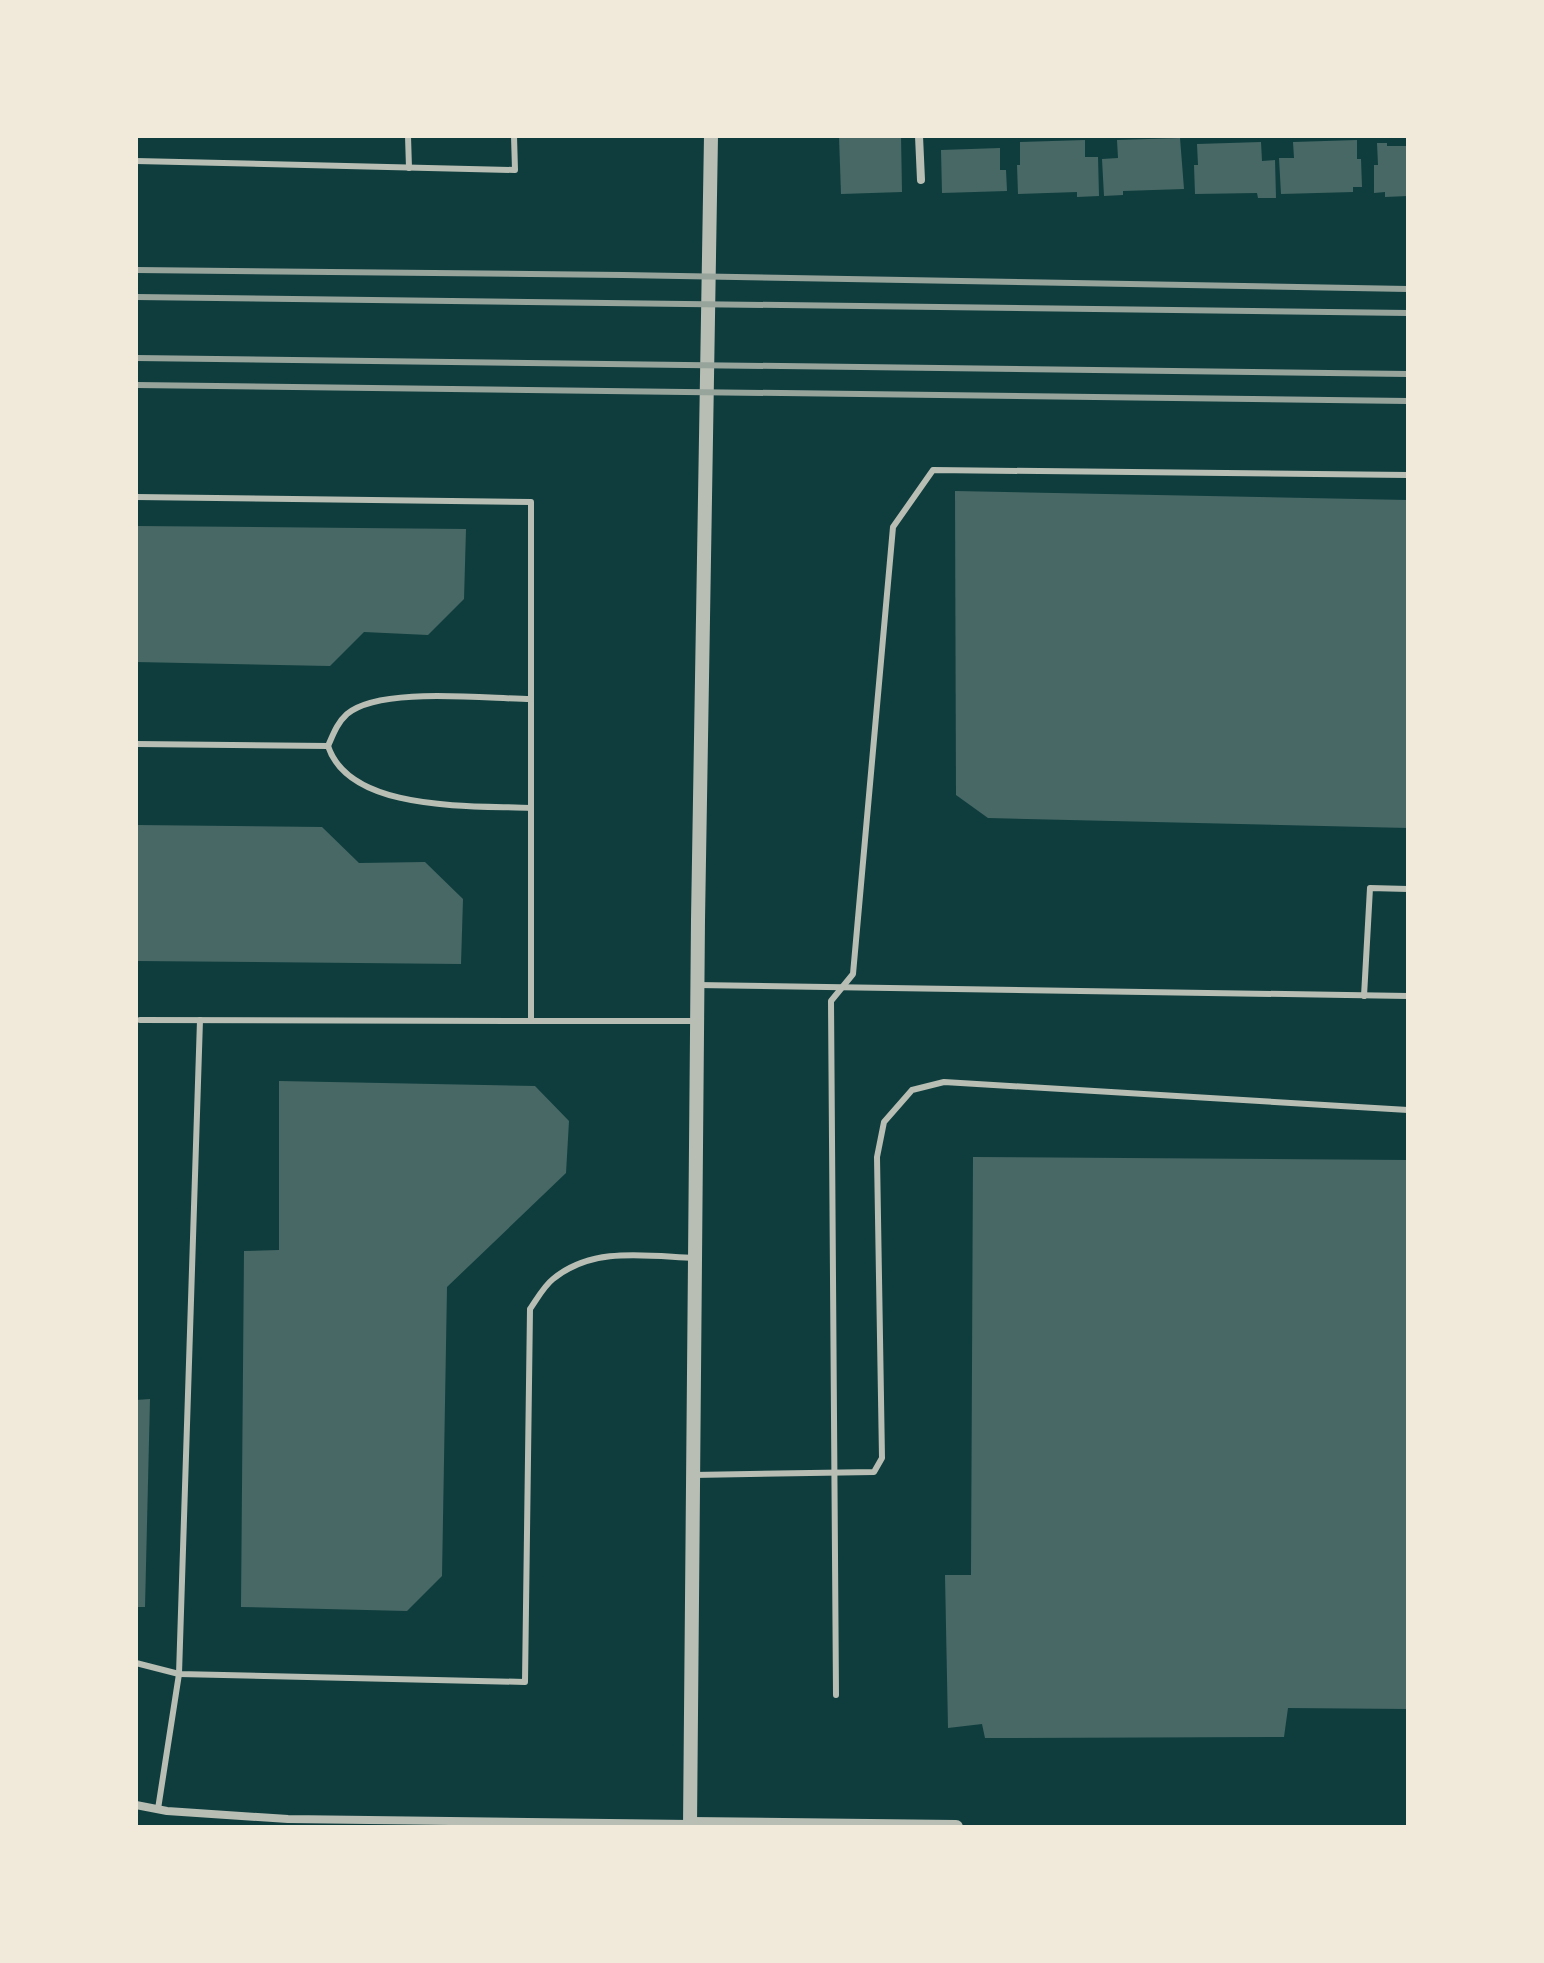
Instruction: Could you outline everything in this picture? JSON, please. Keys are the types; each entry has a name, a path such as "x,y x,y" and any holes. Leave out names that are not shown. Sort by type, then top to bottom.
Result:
{"street":[{"path":"690,1825 697,985 711,136"},
{"path":"919,136 921,180"},
{"path":"136,1805 288,1819 387,1824 956,1827"}],"lane":[{"path":"408,136 409,168"},
{"path":"136,161 515,170 514,136"},
{"path":"836,1695 831,1001 853,974 893,527 933,470 1408,475"},
{"path":"136,497 531,502 531,1021"},
{"path":"531,699 398,698 373,702 348,713 337,725 328,746 332,759 342,772 390,796 431,802 531,808"},
{"path":"136,744 328,746"},
{"path":"1364,996 1370,888 1408,889"},
{"path":"697,985 1408,996"},
{"path":"140,1020 697,1021"},
{"path":"158,1809 179,1674 200,1020"},
{"path":"693,1475 874,1472 882,1458 877,1157 884,1122 912,1090 944,1082 1408,1110"},
{"path":"136,1663 179,1674 525,1682 530,1309 551,1280 572,1266 613,1254 695,1258"}],"building":[{"path":"839,136 901,136 902,192 841,194"},
{"path":"1180,138 1184,189 1123,191 1123,195 1104,196 1102,159 1118,158 1117,140"},
{"path":"1085,140 1085,157 1098,157 1099,196 1077,197 1077,192 1018,194 1020,142"},
{"path":"1357,140 1362,187 1353,187 1353,192 1281,194 1279,158 1294,158 1293,142"},
{"path":"1261,142 1262,161 1275,160 1276,198 1258,198 1257,193 1195,194 1197,144"},
{"path":"1377,143 1408,146 1408,196 1385,197 1385,192 1374,193"},
{"path":"1000,148 1000,170 1006,170 1007,191 942,193 941,150"},
{"path":"955,491 1408,500 1408,828 988,818 956,795"},
{"path":"136,526 466,529 464,599 428,635 364,632 330,666 136,662"},
{"path":"136,825 322,827 359,863 425,862 463,899 461,964 136,961"},
{"path":"279,1081 535,1086 569,1121 566,1173 447,1287 442,1576 407,1611 241,1607 244,1251 279,1250"},
{"path":"973,1157 1408,1160 1408,1709 1288,1708 1284,1737 985,1738 982,1724 948,1728 945,1575 971,1575"},
{"path":"150,1399 145,1607 136,1607 136,1400"}],"railway":[{"path":"136,270 1408,289"},
{"path":"136,297 1408,313"},
{"path":"136,358 1408,374"},
{"path":"136,385 1408,401"}]}
